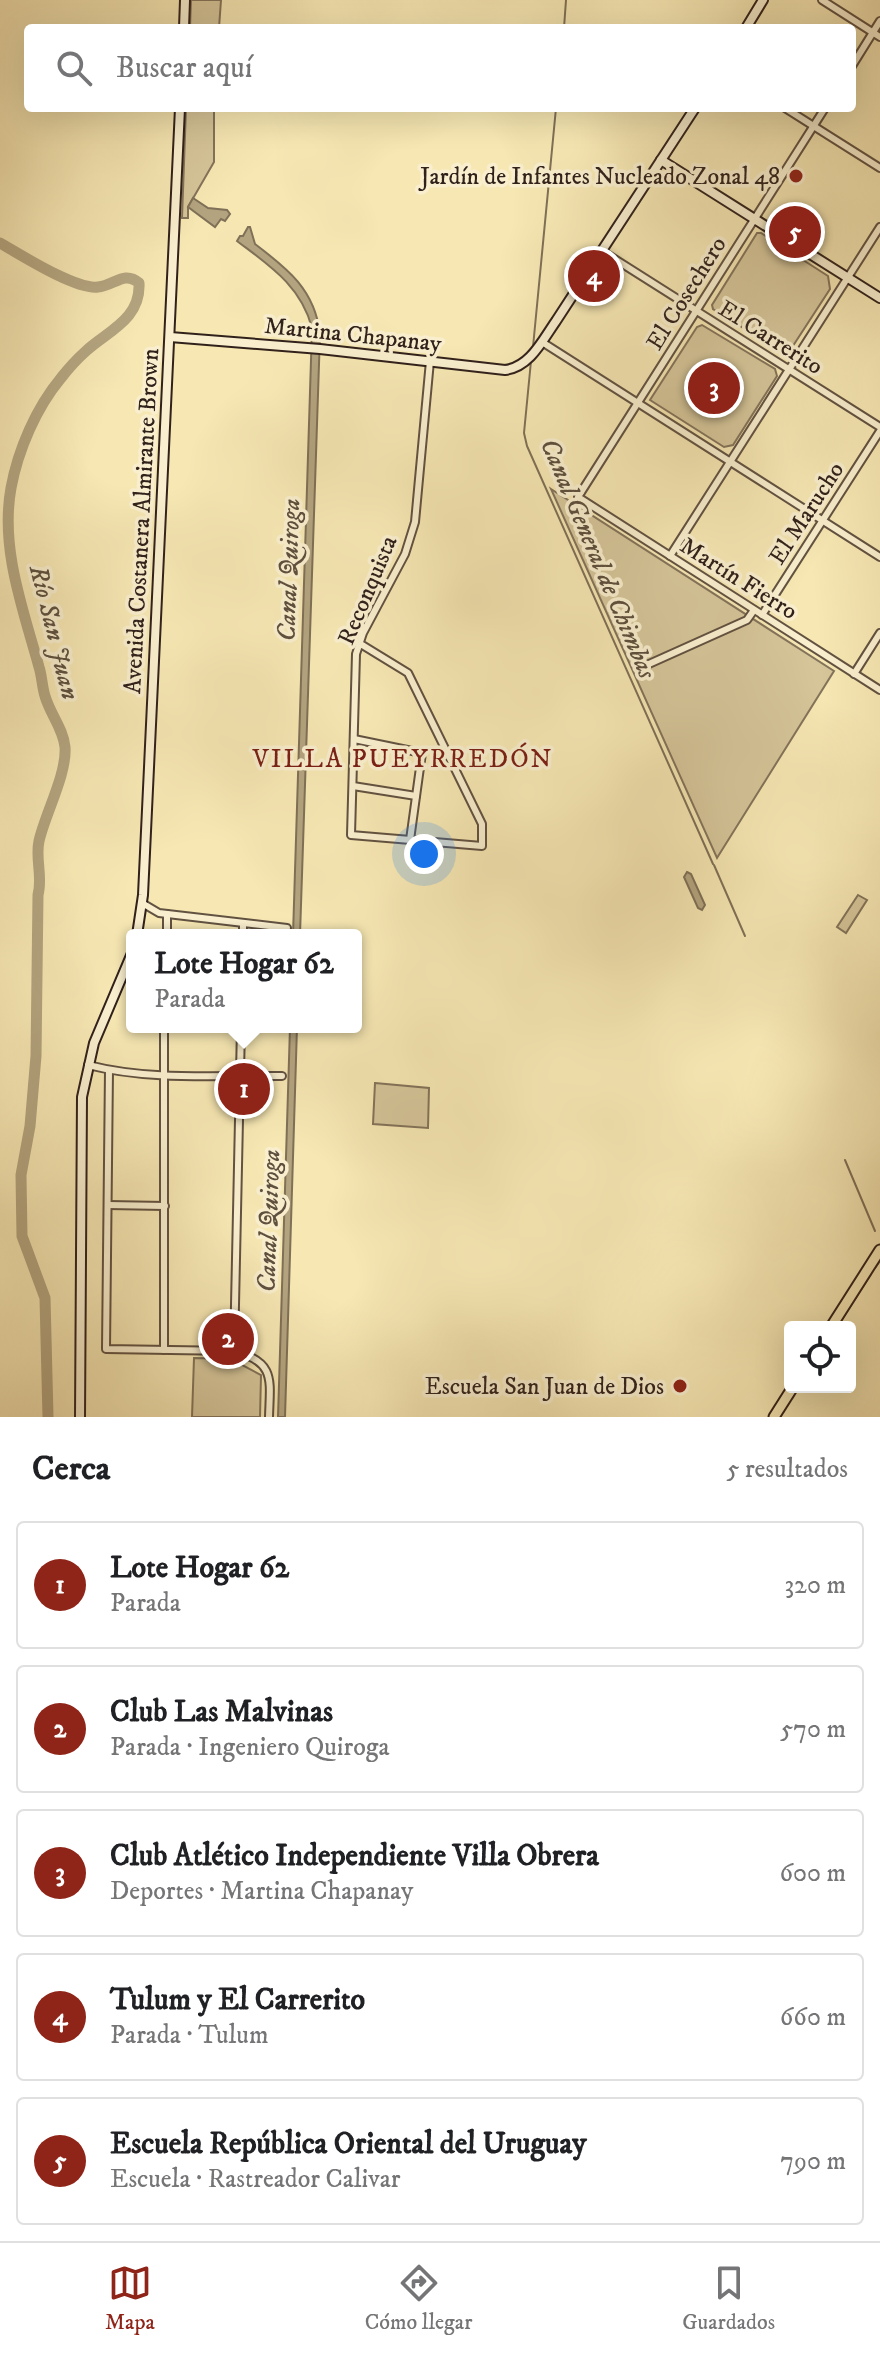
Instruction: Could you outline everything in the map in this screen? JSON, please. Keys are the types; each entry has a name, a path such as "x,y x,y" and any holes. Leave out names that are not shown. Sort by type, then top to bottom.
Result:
{"main road":[{"path":"184,24 185,0"},
{"path":"748,24 763,0"},
{"name":"Avenida Costanera Almirante Brown","path":"138,929 142,903 180,112"},
{"path":"542,342 692,112"},
{"path":"661,160 880,298"},
{"name":"Martina Chapanay","path":"170,337 315,348 505,370 520,366 542,342"},
{"path":"80,1417 80,1123 88,1065 126,967"},
{"path":"835,1321 880,1250"},
{"path":"774,1417 789,1393"}],"street":[{"path":"822,0 876,35"},
{"path":"856,61 876,35 880,21"},
{"path":"791,112 880,168"},
{"name":"El Cosechero","path":"578,497 822,112"},
{"path":"670,556 880,227"},
{"name":"El Carrerito","path":"602,251 880,429"},
{"path":"542,342 880,557"},
{"name":"Reconquista","path":"410,840 351,835 356,654 405,554 415,522 430,361"},
{"name":"El Marucho","path":"762,615 880,429"},
{"name":"Martín Fierro","path":"578,497 880,690"},
{"path":"640,668 747,620 754,610"},
{"path":"854,674 880,633"},
{"path":"354,739 422,753 410,840 482,846 482,824 408,673 359,643"},
{"path":"353,786 416,796"},
{"path":"142,903 159,913 287,928"},
{"path":"167,914 167,929"},
{"path":"243,923 243,929"},
{"path":"164,1033 164,1350"},
{"path":"234,1351 241,1033"},
{"path":"88,1065 162,1075 282,1076"},
{"path":"109,1070 106,1349 234,1351 253,1358 269,1371 269,1417"},
{"path":"108,1205 165,1206"}],"shaded area":[{"path":"191,0 221,0 219,24 190,24"},
{"path":"186,112 214,112 214,162 188,207 188,218 182,218"},
{"path":"193,198 208,208 227,210 230,214 215,227 188,207"},
{"path":"250,227 255,244 298,282 312,305 320,334 300,929 293,929 312,328 300,300 283,278 237,241"},
{"path":"757,233 828,276 830,289 785,354 713,309 712,305"},
{"path":"702,325 775,369 777,376 733,445 724,447 650,400 697,327"},
{"path":"551,489 834,671 717,858"},
{"path":"687,872 691,874 705,905 702,910 698,908 684,877"},
{"path":"858,895 867,900 846,933 837,927"},
{"path":"290,1033 297,1033 285,1417 278,1417"},
{"path":"375,1083 429,1088 428,1128 373,1124"},
{"path":"194,1358 231,1359 261,1375 260,1417 192,1417"}],"waterway":[{"name":"Canal General de Chimbas","path":"564,24 566,0"},
{"name":"Canal General de Chimbas","path":"533,347 556,112"},
{"name":"Río San Juan","path":"0,243 76,283 98,287 124,278 139,283 135,306 129,315 76,361 44,402 18,459 8,511 11,556 20,601 45,696 65,747 63,769 38,848 36,1056 30,1126 21,1175 22,1236 45,1298 48,1417"},
{"name":"Canal General de Chimbas","path":"531,361 524,433 527,446 713,864"},
{"name":"Canal General de Chimbas","path":"714,865 745,936"},
{"path":"845,1160 875,1231"},
{"path":"875,1268 880,1261"},
{"path":"841,1321 871,1274"}],"place":[{"name":"Jardín de Infantes Nucleado Zonal 48","path":"796,176"},
{"name":"Escuela República Oriental del Uruguay","path":"795,232"},
{"name":"Tulum y El Carrerito","path":"594,276"},
{"name":"Club Atlético Independiente Villa Obrera","path":"714,388"},
{"name":"Lote Hogar 62","path":"244,1089"},
{"name":"Club Las Malvinas","path":"228,1339"},
{"name":"Escuela San Juan de Dios","path":"680,1386"}],"district":[{"name":"VILLA PUEYRREDÓN","path":"403,758"}],"water label":[{"name":"Canal Quiroga","path":"288,570"},
{"name":"Canal Quiroga","path":"268,1221"}]}
